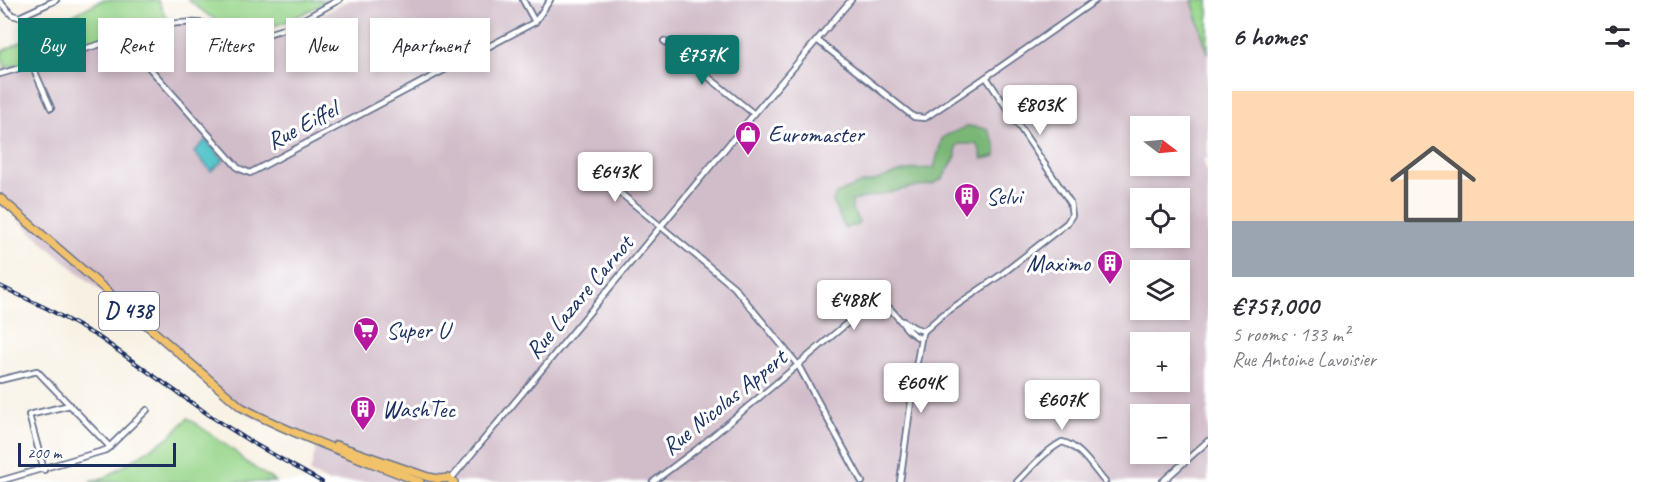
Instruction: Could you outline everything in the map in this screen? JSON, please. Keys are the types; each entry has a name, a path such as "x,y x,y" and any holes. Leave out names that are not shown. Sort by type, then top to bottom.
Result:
{"main road":[{"name":"D 438","path":"0,198 241,407 324,445 420,482"},
{"name":"D 438","path":"262,418 438,480"},
{"path":"438,480 446,477 453,481"}],"street":[{"path":"0,2 12,15 19,17 56,0"},
{"path":"174,23 203,24 257,35 284,28 339,0"},
{"path":"523,0 535,22 550,0"},
{"name":"Rue Lazare Carnot","path":"453,481 661,226 851,0"},
{"path":"817,40 914,117 925,118 1096,0"},
{"name":"Rue Eiffel","path":"153,72 238,168 250,173 535,22"},
{"path":"664,41 754,114"},
{"path":"0,66 1,74 18,69"},
{"path":"35,72 51,108"},
{"path":"900,482 915,373 924,331 941,316 1002,274 1067,224 1072,215 1070,202 986,77"},
{"path":"584,163 734,287 798,365 862,482"},
{"name":"Rue Nicolas Appert","path":"652,482 697,449 872,302 882,304 908,330 921,339"},
{"name":"Rue Nicolas Appert","path":"900,320 924,331"},
{"path":"0,380 37,371 110,447"},
{"path":"44,470 29,415 70,405"},
{"path":"0,481 106,450 147,410"},
{"path":"1162,482 1208,441"},
{"path":"1017,482 1041,458 1062,442 1070,444 1080,453 1105,482"}],"shaded area":[{"path":"349,0 1192,0 1208,54 1208,157 1203,160 1208,175 1208,482 328,482 310,473 317,445 257,419 236,407 56,254 0,203 0,70 18,65 18,72 86,72 86,44 98,40 98,72 174,72 174,21 186,24 186,72 274,72 274,35 286,33 286,72 358,72 358,18 315,18"}],"green space":[{"path":"102,0 158,0 167,18 98,18 98,40 86,44 86,18 67,18"},
{"path":"188,0 329,0 294,18 286,18 286,21 274,26 274,18 213,18"},
{"path":"1192,0 1208,0 1208,54"},
{"path":"18,43 18,64 5,68 1,52"},
{"path":"968,126 987,129 993,138 996,156 982,159 980,149 976,144 959,144 956,147 956,156 943,178 933,184 852,201 852,209 859,222 856,226 845,228 833,202 836,194 862,183 899,172 934,168 942,139"},
{"path":"188,418 276,482 89,482 106,477 169,437"}],"water":[{"path":"206,140 224,160 211,171 194,152"}],"railway":[{"path":"0,286 100,338 212,417 322,482"}],"place":[{"name":"Euromaster","path":"748,157"},
{"name":"Selvi","path":"967,219"},
{"name":"Maximo","path":"1110,286"},
{"name":"Super U","path":"366,353"},
{"name":"WashTec","path":"363,432"}]}
